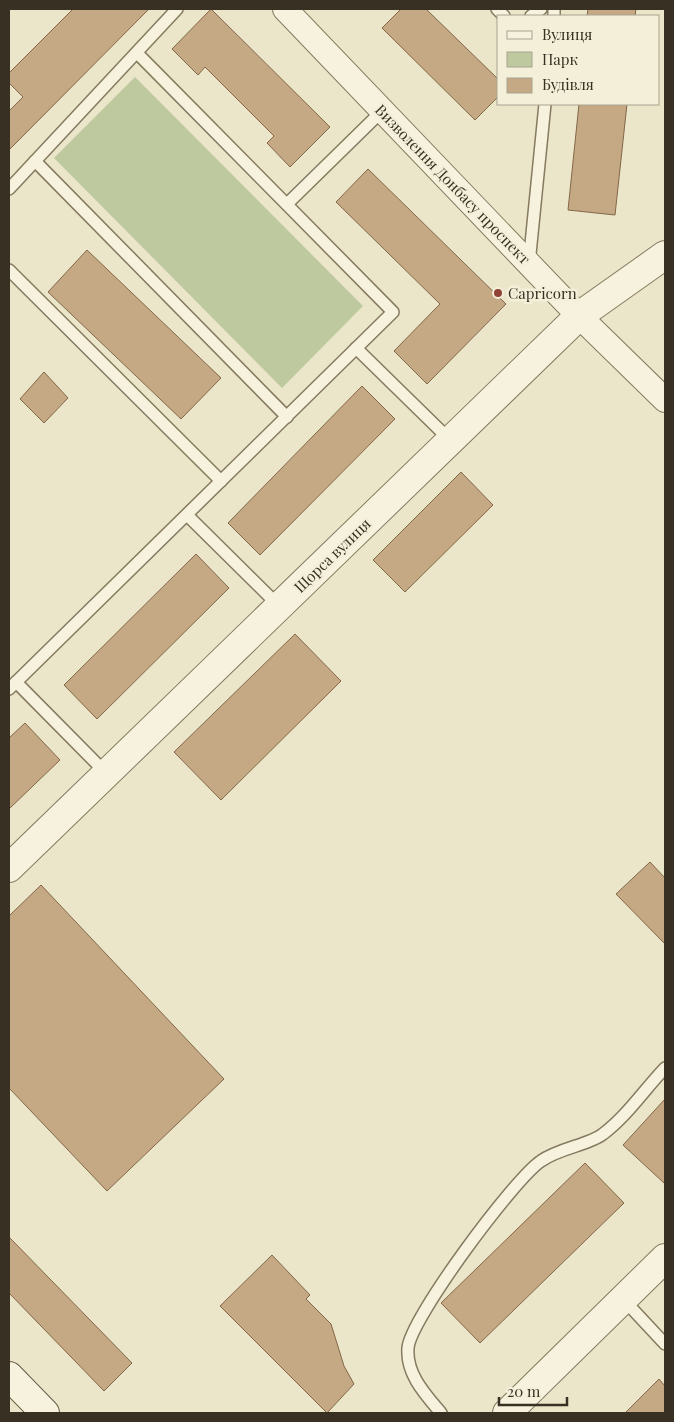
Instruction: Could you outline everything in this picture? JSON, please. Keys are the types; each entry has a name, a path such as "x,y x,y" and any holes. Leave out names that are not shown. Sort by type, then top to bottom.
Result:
{"street":[{"name":"Визволення Донбасу проспект","path":"284,9 579,316 665,400"},
{"name":"Щорса вулиця","path":"9,868 579,316 665,255"},
{"path":"507,1413 665,1258"},
{"path":"9,1376 45,1413"}],"lane":[{"path":"9,189 178,9"},
{"path":"106,773 12,686 393,312 136,53"},
{"path":"529,264 545,105"},
{"path":"287,204 382,111"},
{"path":"35,161 287,417"},
{"path":"9,270 221,481"},
{"path":"356,348 450,440"},
{"path":"187,515 279,606"},
{"path":"441,1413 421,1389 410,1366 408,1346 417,1323 493,1211 539,1162 560,1150 601,1136 618,1121 665,1068"},
{"path":"623,1299 665,1344"}],"green space":[{"path":"135,77 363,306 282,388 54,158"}],"building":[{"path":"73,9 149,9 9,150 9,111 23,97 9,83 9,73"},
{"path":"211,9 330,127 290,167 267,143 274,136 205,67 198,75 172,49"},
{"path":"401,9 426,9 497,78 497,98 475,120 382,28"},
{"path":"588,9 636,9 635,15 587,15"},
{"path":"579,105 627,105 615,215 568,210"},
{"path":"368,169 506,304 427,384 394,351 440,304 336,202"},
{"path":"87,250 221,378 181,419 48,292"},
{"path":"44,372 68,398 44,423 20,399"},
{"path":"362,386 395,419 260,555 228,523"},
{"path":"461,472 493,505 405,592 373,560"},
{"path":"196,554 229,588 97,719 64,685"},
{"path":"295,634 341,681 221,800 174,752"},
{"path":"25,723 60,760 9,809 9,738"},
{"path":"650,862 665,878 665,944 616,894"},
{"path":"41,885 224,1079 107,1191 9,1088 9,916"},
{"path":"665,1099 665,1182 664,1183 623,1145"},
{"path":"585,1163 624,1203 480,1343 441,1303"},
{"path":"9,1237 132,1363 104,1391 9,1293"},
{"path":"272,1255 310,1295 306,1299 331,1324 344,1366 354,1384 327,1413 220,1306"},
{"path":"659,1379 665,1386 665,1413 625,1413"}],"place":[{"name":"Capricorn","path":"498,293"}]}
